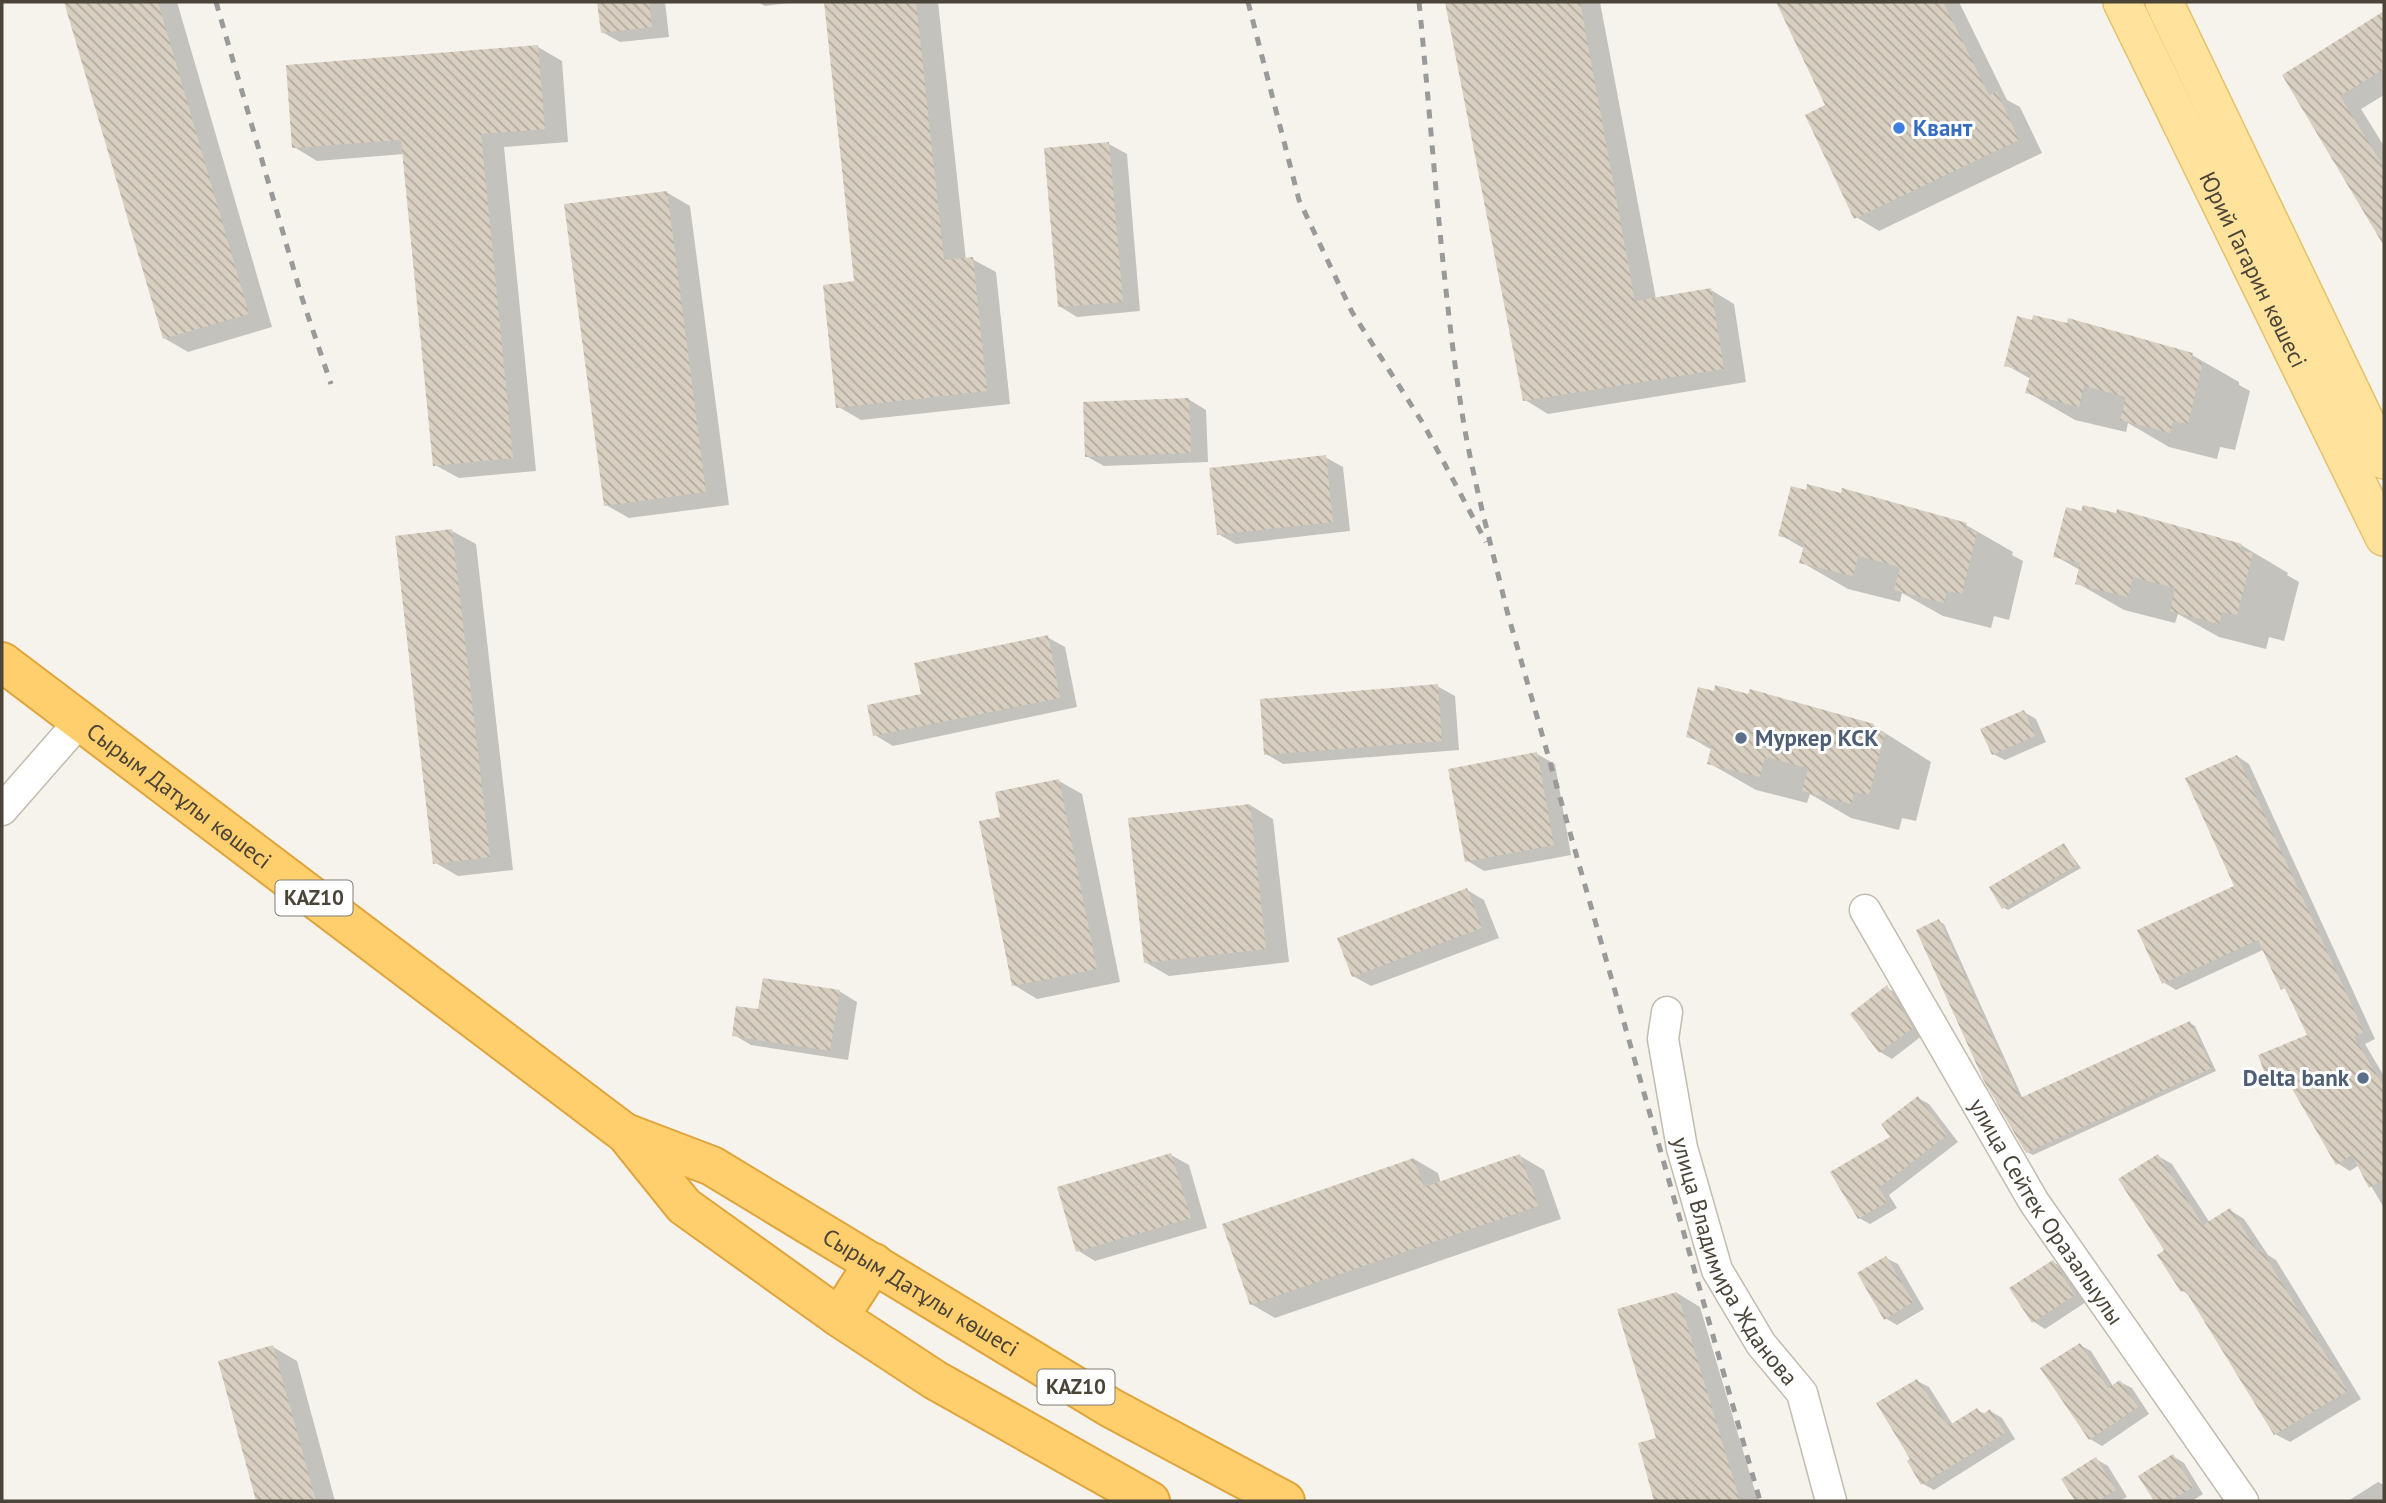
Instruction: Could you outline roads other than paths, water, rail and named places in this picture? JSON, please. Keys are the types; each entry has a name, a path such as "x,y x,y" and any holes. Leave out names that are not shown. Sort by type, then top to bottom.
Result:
{"highway":[{"name":"Сырым Датұлы көшесі","path":"2,662 626,1134 684,1206 839,1317 935,1380 1150,1501"},
{"name":"Сырым Датұлы көшесі","path":"626,1134 712,1166 1111,1408 1285,1501"},
{"path":"839,1317 874,1263"}],"main road":[{"name":"Юрий Гагарин көшесі","path":"2122,2 2384,537"},
{"name":"Юрий Гагарин көшесі","path":"2164,2 2384,460"}],"street":[{"path":"2,810 80,721"},
{"name":"улица Сейтек Оразалыулы","path":"1865,910 2034,1202 2243,1501"},
{"name":"улица Владимира Жданова","path":"1667,1012 1664,1039 1682,1148 1717,1270 1761,1344 1802,1393 1831,1501"}],"railway":[{"path":"216,2 302,298 331,384"},
{"path":"1248,2 1299,200 1352,312 1424,425 1486,542"},
{"path":"1419,2 1455,367 1478,492 1507,611 1760,1501"}],"place":[{"name":"Квант","path":"1899,128"},
{"name":"Муркер КСК","path":"1741,738"},
{"name":"Delta bank","path":"2363,1078"}]}
